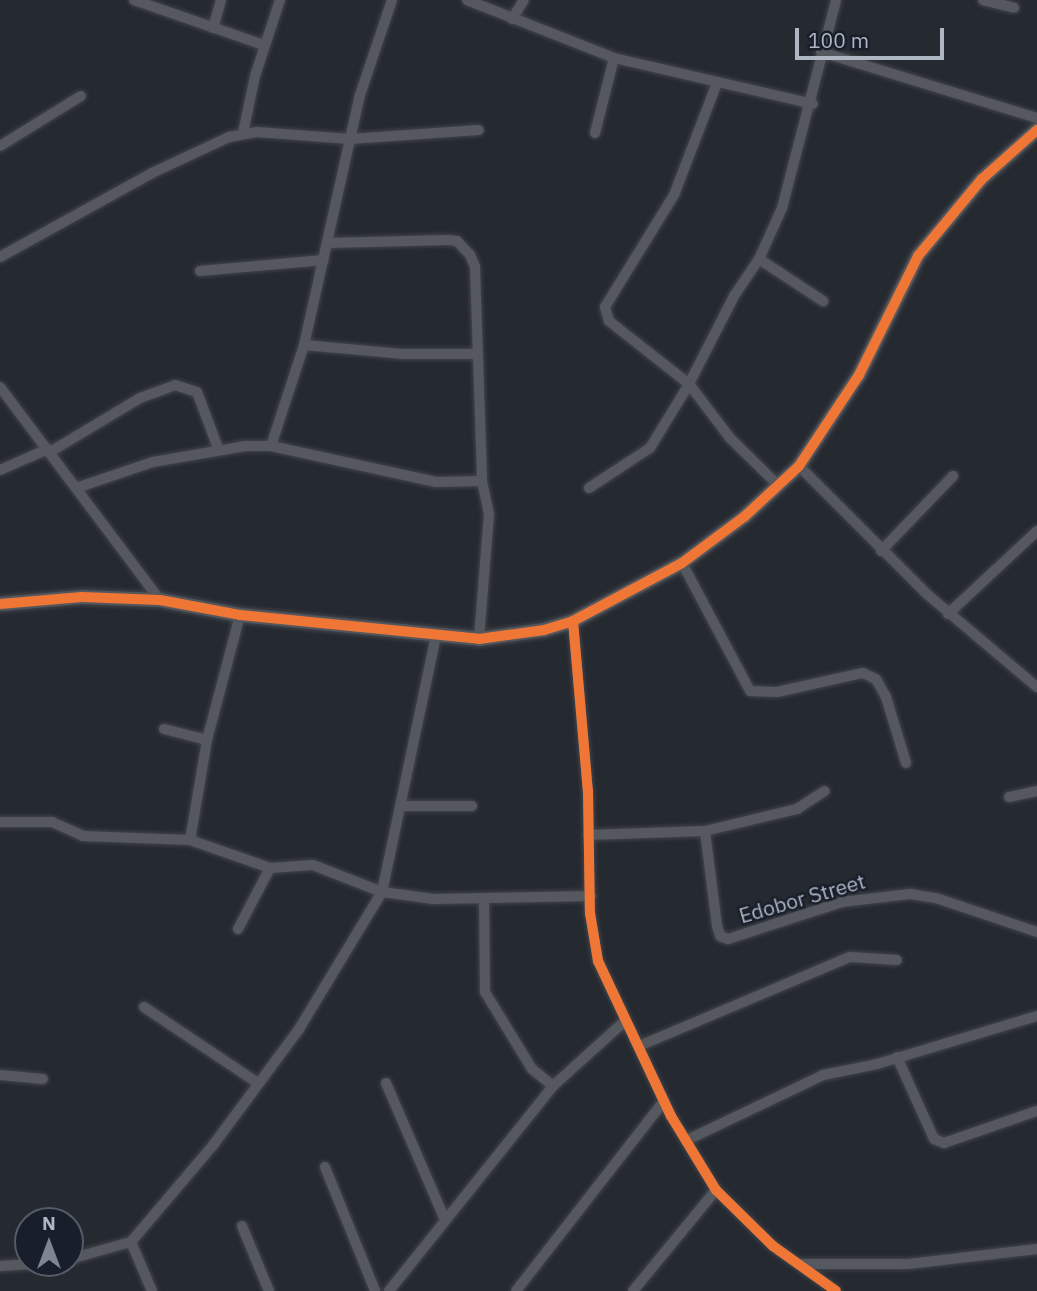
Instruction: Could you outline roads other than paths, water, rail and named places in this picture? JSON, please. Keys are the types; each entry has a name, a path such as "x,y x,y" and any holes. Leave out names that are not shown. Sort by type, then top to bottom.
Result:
{"street":[{"path":"134,0 264,45"},
{"path":"213,27 222,0"},
{"path":"243,133 264,45 280,0"},
{"path":"271,446 304,345 368,68 392,0"},
{"path":"467,0 614,58 813,104"},
{"path":"512,19 524,0"},
{"path":"589,488 650,448 689,384 734,296 760,259 782,208 813,104 821,52 836,0"},
{"path":"983,0 1014,8"},
{"path":"821,52 1037,118"},
{"path":"595,132 614,58"},
{"path":"717,83 674,195 605,307 610,321 689,384 730,438 779,486"},
{"path":"0,146 80,96"},
{"path":"0,257 152,173 243,133 350,139 479,130"},
{"path":"0,604 82,597 160,600 240,615 479,639 544,630 573,621 682,563 779,486 799,466 859,375 898,290 924,248 982,179 1037,130"},
{"path":"328,243 448,240 465,247 475,267 482,481 489,514 479,639"},
{"path":"760,259 823,301"},
{"path":"200,271 324,260"},
{"path":"304,345 402,354 478,354"},
{"path":"0,470 49,450 140,398 175,386 197,392 219,448"},
{"path":"0,387 79,487 160,600"},
{"path":"79,487 153,462 219,448 271,446 436,482 482,481"},
{"path":"799,466 881,551 948,614 1037,687"},
{"path":"881,551 953,476"},
{"path":"948,614 1037,531"},
{"path":"682,563 750,691 777,692 863,673 876,680 886,697 906,763"},
{"path":"190,840 207,740 240,615"},
{"path":"573,621 588,791 591,896 598,961 664,1101 716,1190 773,1246 829,1289"},
{"path":"84,1255 131,1242 214,1144 299,1029 382,892 436,635"},
{"path":"164,729 207,740"},
{"path":"588,835 705,831 797,809 825,791"},
{"path":"1009,797 1037,791"},
{"path":"401,806 472,806"},
{"path":"0,822 52,822 83,836 190,840 270,868 313,865 382,892 434,899 591,896"},
{"name":"Edobor Street","path":"705,831 717,926 720,936 728,939 842,902 910,894 936,898 1037,932"},
{"path":"238,929 270,868"},
{"path":"484,898 485,992 532,1069 553,1086"},
{"path":"639,1046 850,957 897,960"},
{"path":"144,1007 258,1083"},
{"path":"687,1140 823,1075 897,1057 1037,1016"},
{"path":"389,1291 553,1086 626,1020"},
{"path":"897,1057 934,1139 944,1143 1037,1111"},
{"path":"0,1075 43,1079"},
{"path":"386,1083 445,1220"},
{"path":"516,1291 630,1139 664,1101"},
{"path":"325,1167 376,1291"},
{"path":"633,1291 716,1190"},
{"path":"242,1226 269,1291"},
{"path":"131,1242 152,1291"},
{"path":"798,1264 908,1264 1037,1249"}]}
